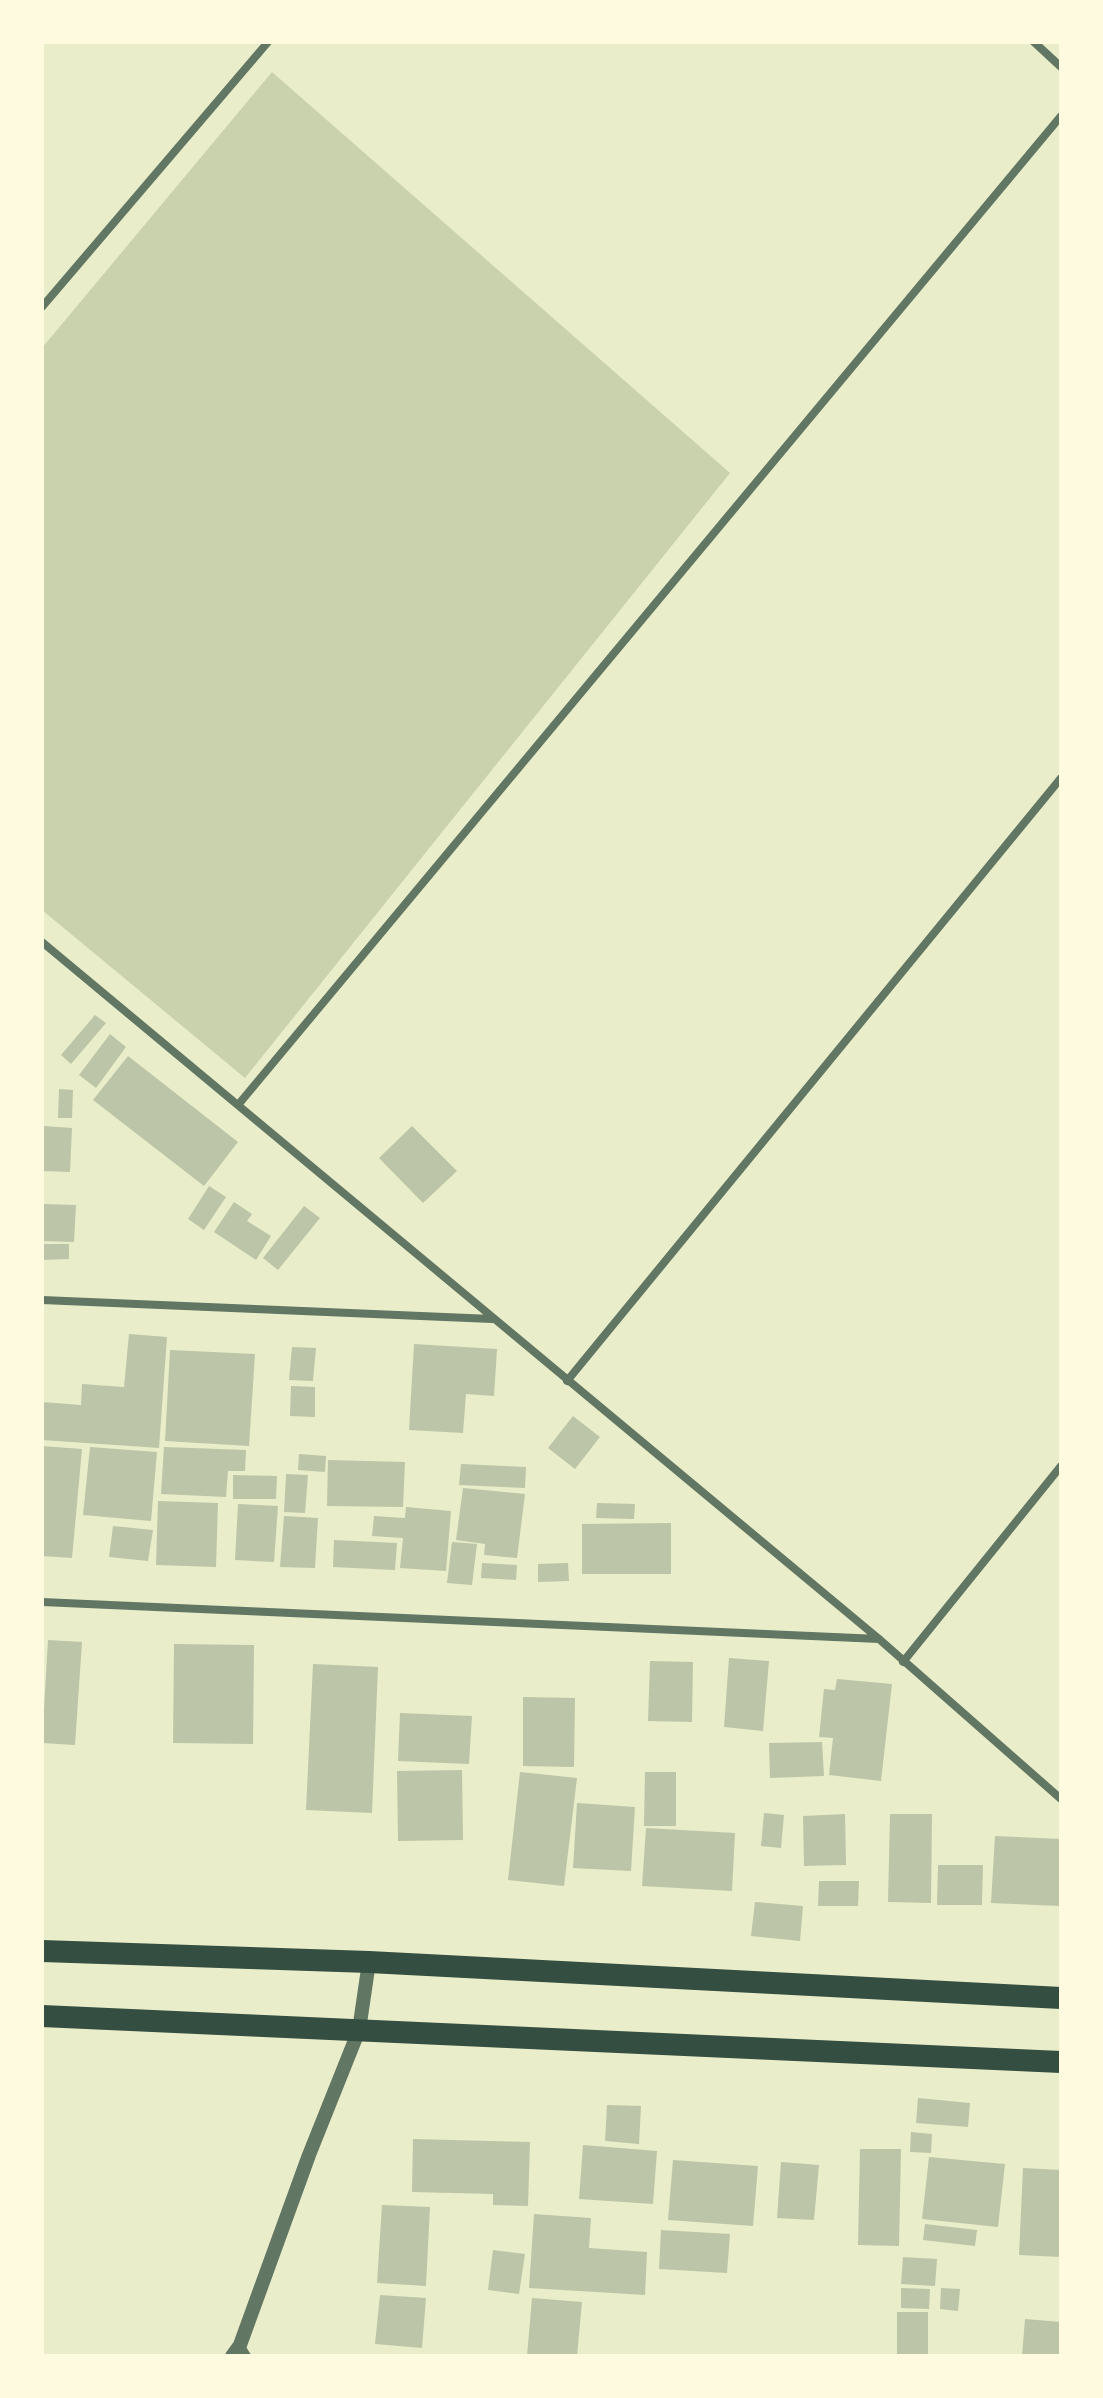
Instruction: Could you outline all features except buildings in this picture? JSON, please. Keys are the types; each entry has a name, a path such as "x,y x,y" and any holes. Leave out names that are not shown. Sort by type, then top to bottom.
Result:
{"highway":[{"path":"42,1951 369,1962 1061,1998"},
{"path":"42,2016 1061,2062"}],"street":[{"path":"42,307 268,42"},
{"path":"1034,42 1061,67"},
{"path":"238,1105 1061,116"},
{"path":"567,1381 1061,778"},
{"path":"42,942 879,1639 1061,1799"},
{"path":"42,1300 493,1319"},
{"path":"903,1662 1061,1466"},
{"path":"42,1602 879,1639"},
{"path":"240,2352 309,2155 359,2030 369,1962"}],"green space":[{"path":"272,72 730,473 245,1078 42,910 42,348"}]}
